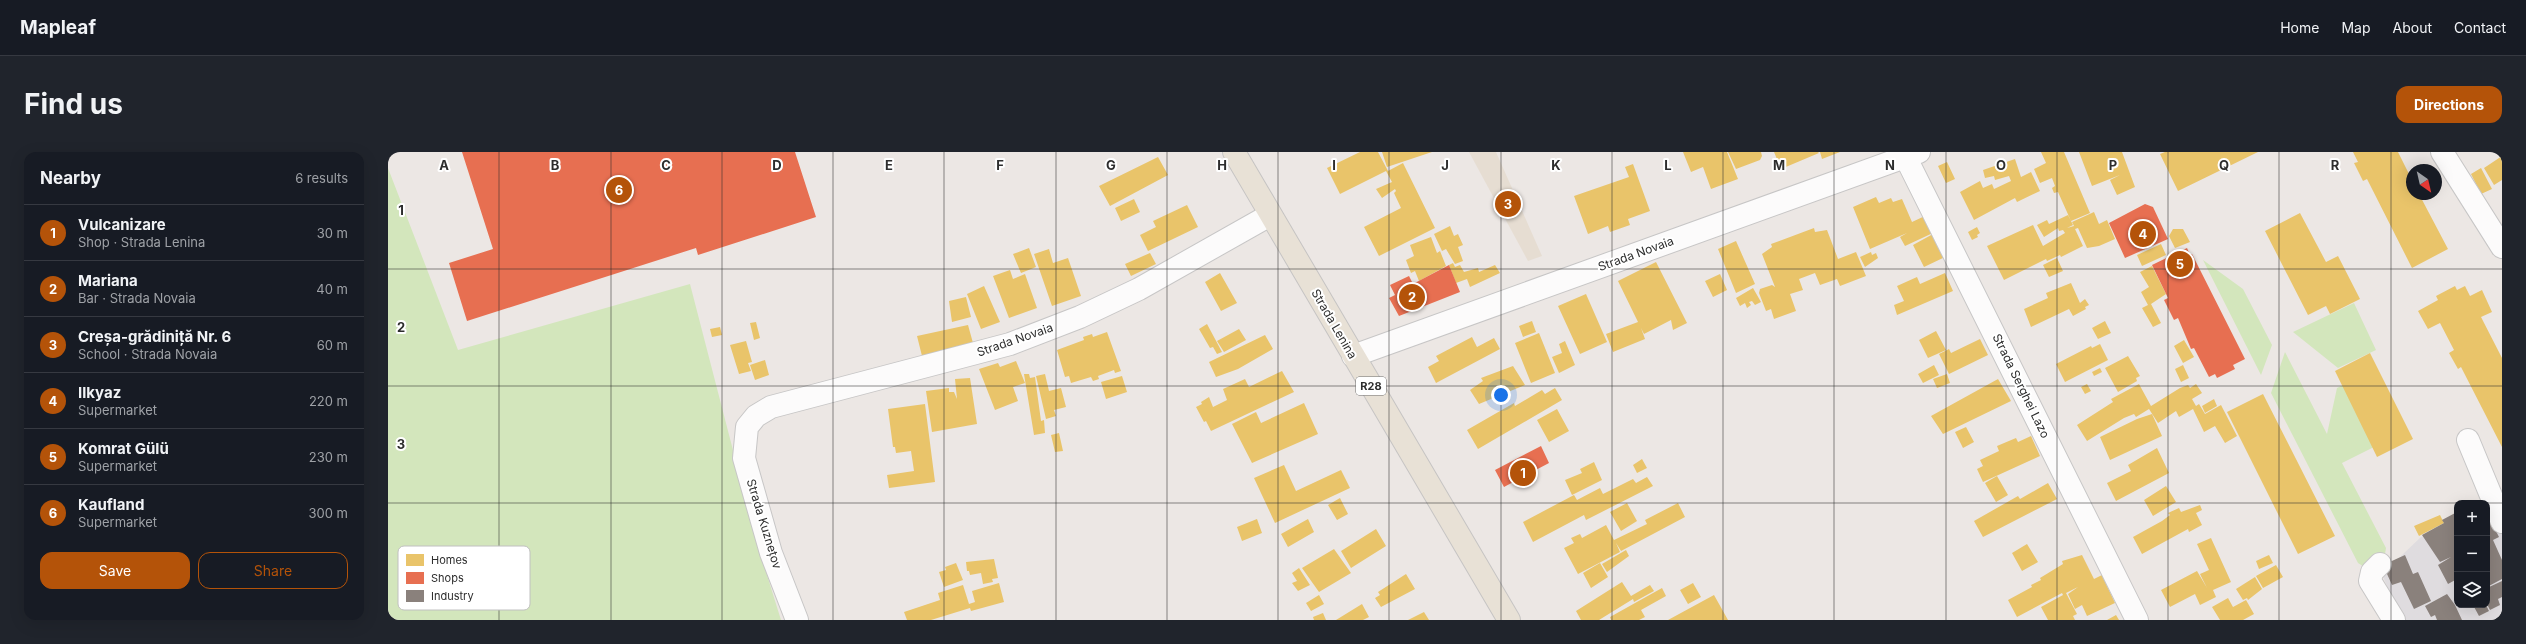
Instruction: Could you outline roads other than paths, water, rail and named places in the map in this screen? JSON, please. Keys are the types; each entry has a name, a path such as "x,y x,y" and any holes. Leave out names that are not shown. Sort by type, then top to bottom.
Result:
{"main road":[{"name":"Strada Lenina","path":"1234,152 1509,620"}],"street":[{"path":"2442,152 2502,247"},
{"name":"Strada Novaia","path":"1353,356 1910,154"},
{"name":"Strada Serghei Lazo","path":"1910,154 2137,620"},
{"name":"Strada Novaia","path":"747,427 756,416 771,407 1010,344 1080,317 1139,290 1270,215"},
{"name":"Strada Kuznețov","path":"747,427 744,458 771,553 796,620"},
{"path":"2468,440 2502,522"},
{"path":"2380,564 2372,572 2370,581 2394,620"}],"place":[{"name":"Kaufland","path":"619,190"},
{"name":"Creșa-grădiniță Nr. 6","path":"1508,204"},
{"name":"Ilkyaz","path":"2143,234"},
{"name":"Komrat Gülü","path":"2180,264"},
{"name":"Mariana","path":"1412,297"},
{"name":"Vulcanizare","path":"1523,473"}]}
